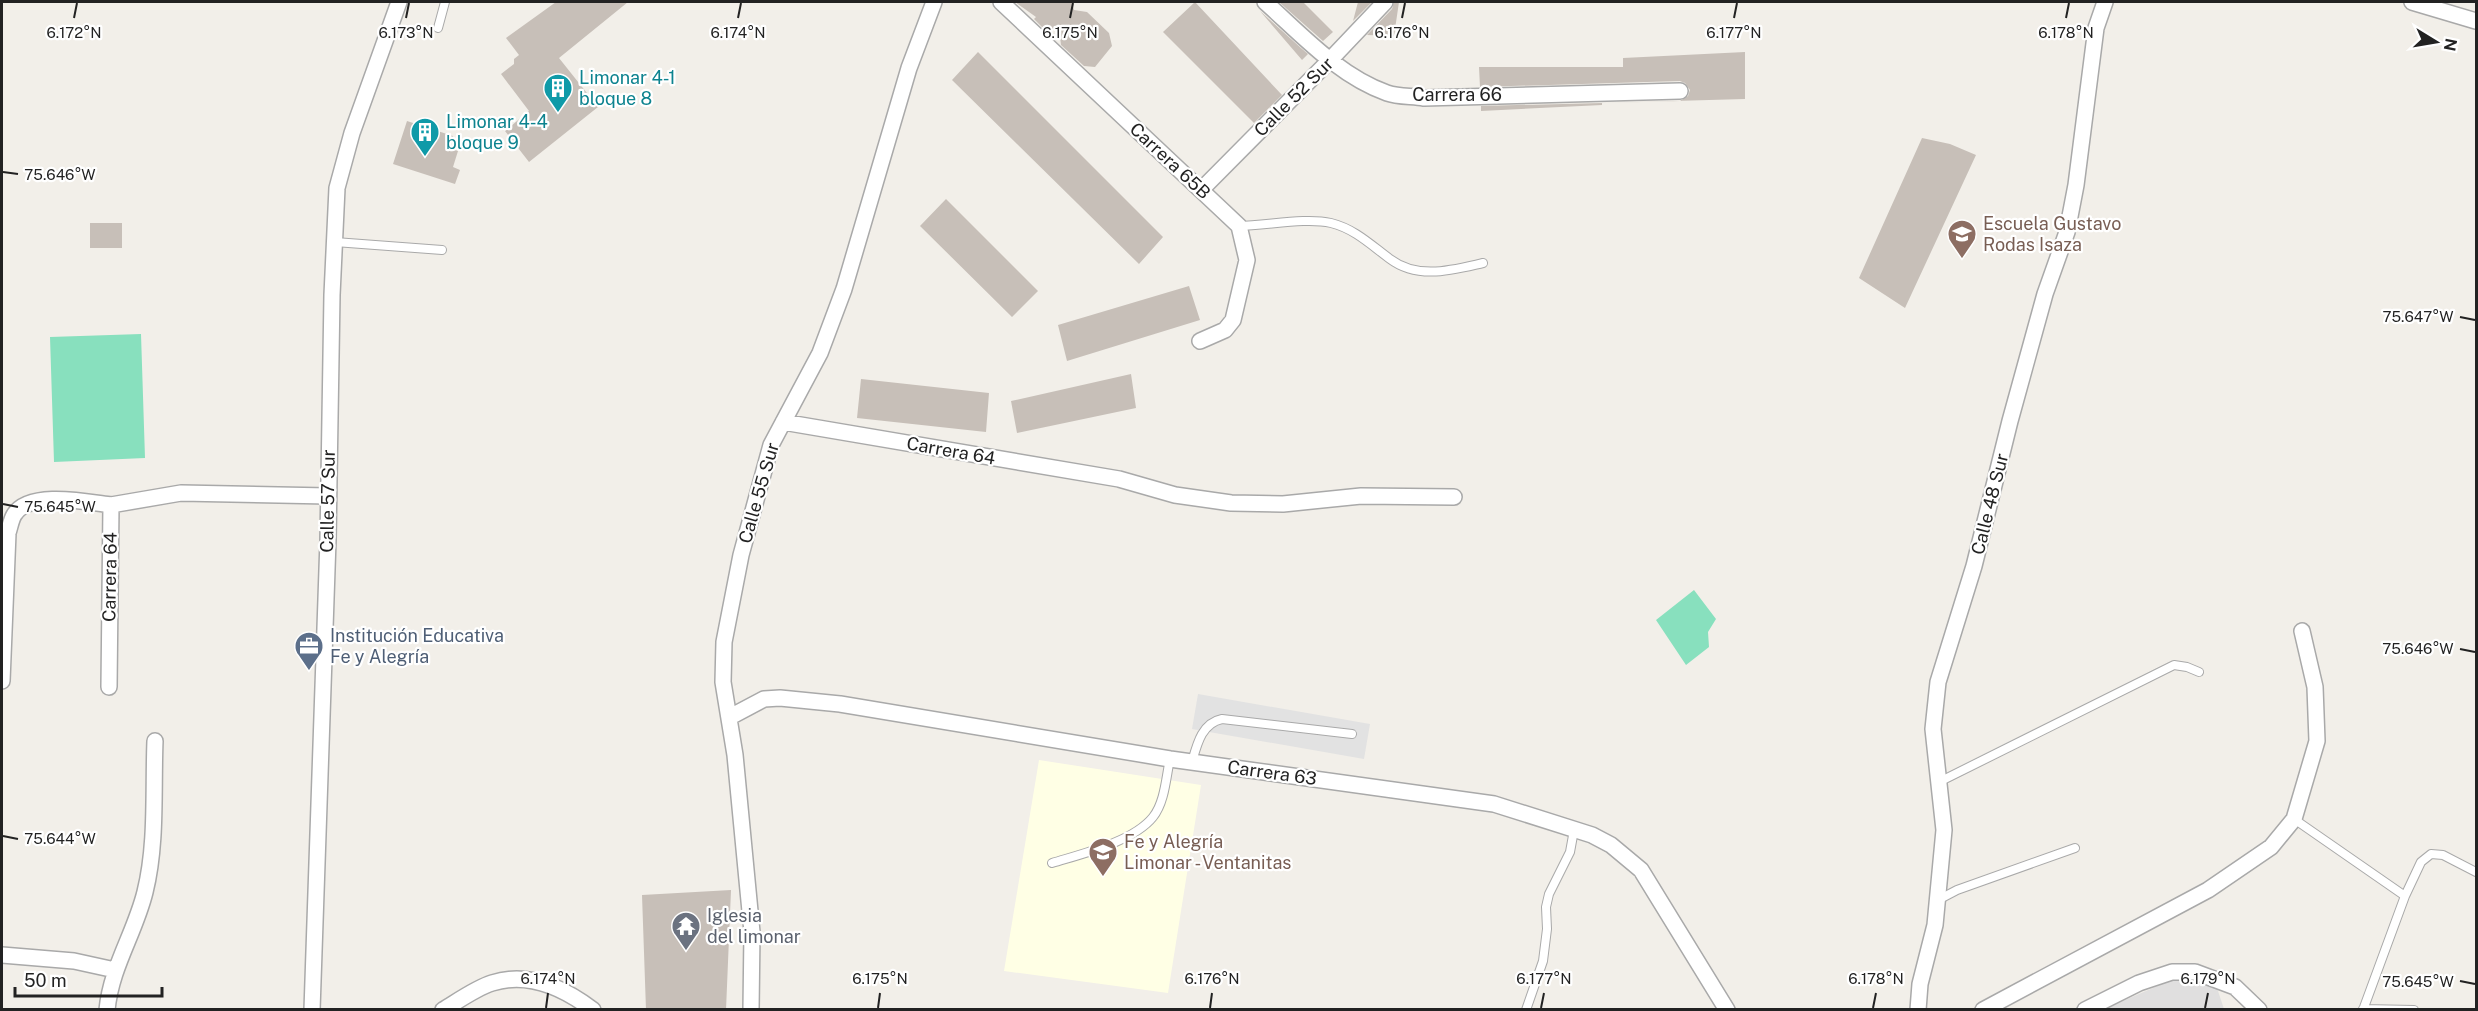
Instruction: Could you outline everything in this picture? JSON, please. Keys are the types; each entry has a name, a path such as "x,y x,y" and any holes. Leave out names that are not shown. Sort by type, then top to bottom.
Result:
{"street":[{"name":"Calle 57 Sur","path":"312,1010 337,188 349,144 399,2"},
{"name":"Calle 55 Sur","path":"751,1010 752,932 730,717 723,682 724,642 755,499 771,445 820,353 844,289 909,68 934,2"},
{"name":"Carrera 65B","path":"1001,2 1239,226"},
{"name":"Carrera 66","path":"1265,2 1330,60 1358,80 1389,94 1424,98 1680,91"},
{"name":"Calle 52 Sur","path":"1201,190 1384,2"},
{"name":"Calle 48 Sur","path":"1918,1010 1920,984 1935,925 1944,830 1933,729 1938,682 1974,566 2045,294 2067,232 2076,184 2096,27 2105,2"},
{"path":"2412,2 2476,21"},
{"path":"1200,341 1225,330 1233,320 1247,260 1239,226"},
{"name":"Carrera 64","path":"783,422 1119,479 1175,495 1231,503 1283,504 1361,496 1454,497"},
{"path":"2,681 8,533 15,513 28,503 46,500 111,505 181,493 328,496"},
{"name":"Carrera 64","path":"109,687 111,505"},
{"path":"1983,1010 2208,890 2271,847 2294,819 2317,741 2315,687 2302,631"},
{"name":"Carrera 63","path":"730,717 764,699 780,698 902,714 1170,759 1494,804 1574,830 1611,845 1641,870 1727,1010"},
{"path":"107,1010 115,970 136,921 145,891 151,855 155,741"},
{"path":"2,955 74,961 115,970"},
{"path":"2085,1010 2139,982 2172,972 2195,972 2235,987 2259,1010"},
{"path":"443,1010 491,983 511,979 547,983 572,994 593,1010"}],"lane":[{"path":"438,28 445,2"},
{"path":"1239,226 1329,222 1347,228 1400,265 1428,273 1484,263"},
{"path":"335,242 442,250"},
{"path":"1939,782 2174,665 2199,672"},
{"path":"1192,762 1198,742 1207,727 1214,721 1222,719 1352,734"},
{"path":"1052,863 1097,849 1136,831 1154,816 1163,796 1170,759"},
{"path":"2294,819 2405,896"},
{"path":"1526,1010 1543,961 1546,907 1549,894 1570,852 1574,830"},
{"path":"1938,900 1957,890 2075,849"},
{"path":"2414,1010 2363,1009 2405,896 2421,862 2431,854 2443,855 2476,872"}],"shaded area":[{"path":"1198,694 1370,724 1364,759 1192,729"},
{"name":"Fe y Alegría Limonar - Ventanitas","path":"1039,760 1201,785 1168,993 1004,971"},
{"path":"2176,978 2217,988 2224,1009 2102,1010"}],"green space":[{"path":"141,334 145,458 54,462 50,337"},
{"path":"1694,590 1716,619 1708,632 1709,647 1686,665 1656,620"}],"building":[{"path":"556,2 628,2 559,58 598,107 529,162 505,131 529,111 501,74 514,64 514,59 519,55 506,38"},
{"path":"1015,2 1072,2 1074,10 1087,12 1109,33 1112,46 1095,67 1084,66 1061,45 1059,28 1045,30 1034,19 1036,17"},
{"path":"1195,2 1282,95 1254,123 1163,32"},
{"path":"1279,2 1303,2 1333,32 1323,41"},
{"path":"1358,2 1372,2 1353,21"},
{"path":"1394,2 1399,2 1394,36 1367,35 1392,9"},
{"path":"1260,11 1308,54 1302,60"},
{"path":"978,52 1163,237 1139,264 952,80"},
{"path":"1745,52 1745,99 1680,101 1688,96 1690,90 1685,83 1680,81 1480,87 1479,67 1623,67 1623,58"},
{"path":"1602,103 1602,105 1481,111 1481,106"},
{"name":"Limonar 4-4 bloque 9","path":"407,121 453,136 449,148 458,151 453,167 460,170 455,184 393,164"},
{"path":"1922,138 1950,144 1976,155 1905,308 1859,278"},
{"path":"946,199 1038,291 1012,317 920,226"},
{"path":"90,223 122,223 122,248 90,248"},
{"path":"1189,286 1200,320 1067,361 1058,325"},
{"path":"1131,374 1136,408 1017,433 1011,401"},
{"path":"861,379 989,393 986,432 857,418"},
{"name":"Iglesia del limonar","path":"731,890 726,1010 646,1010 642,895"}],"place":[{"name":"Limonar 4-1 bloque 8","path":"558,114"},
{"name":"Limonar 4-4 bloque 9","path":"425,158"},
{"name":"Escuela Gustavo Rodas Isaza","path":"1962,260"},
{"name":"Institución Educativa Fe y Alegría","path":"309,672"},
{"name":"Fe y Alegría Limonar - Ventanitas","path":"1103,878"},
{"name":"Iglesia del limonar","path":"686,952"}]}
